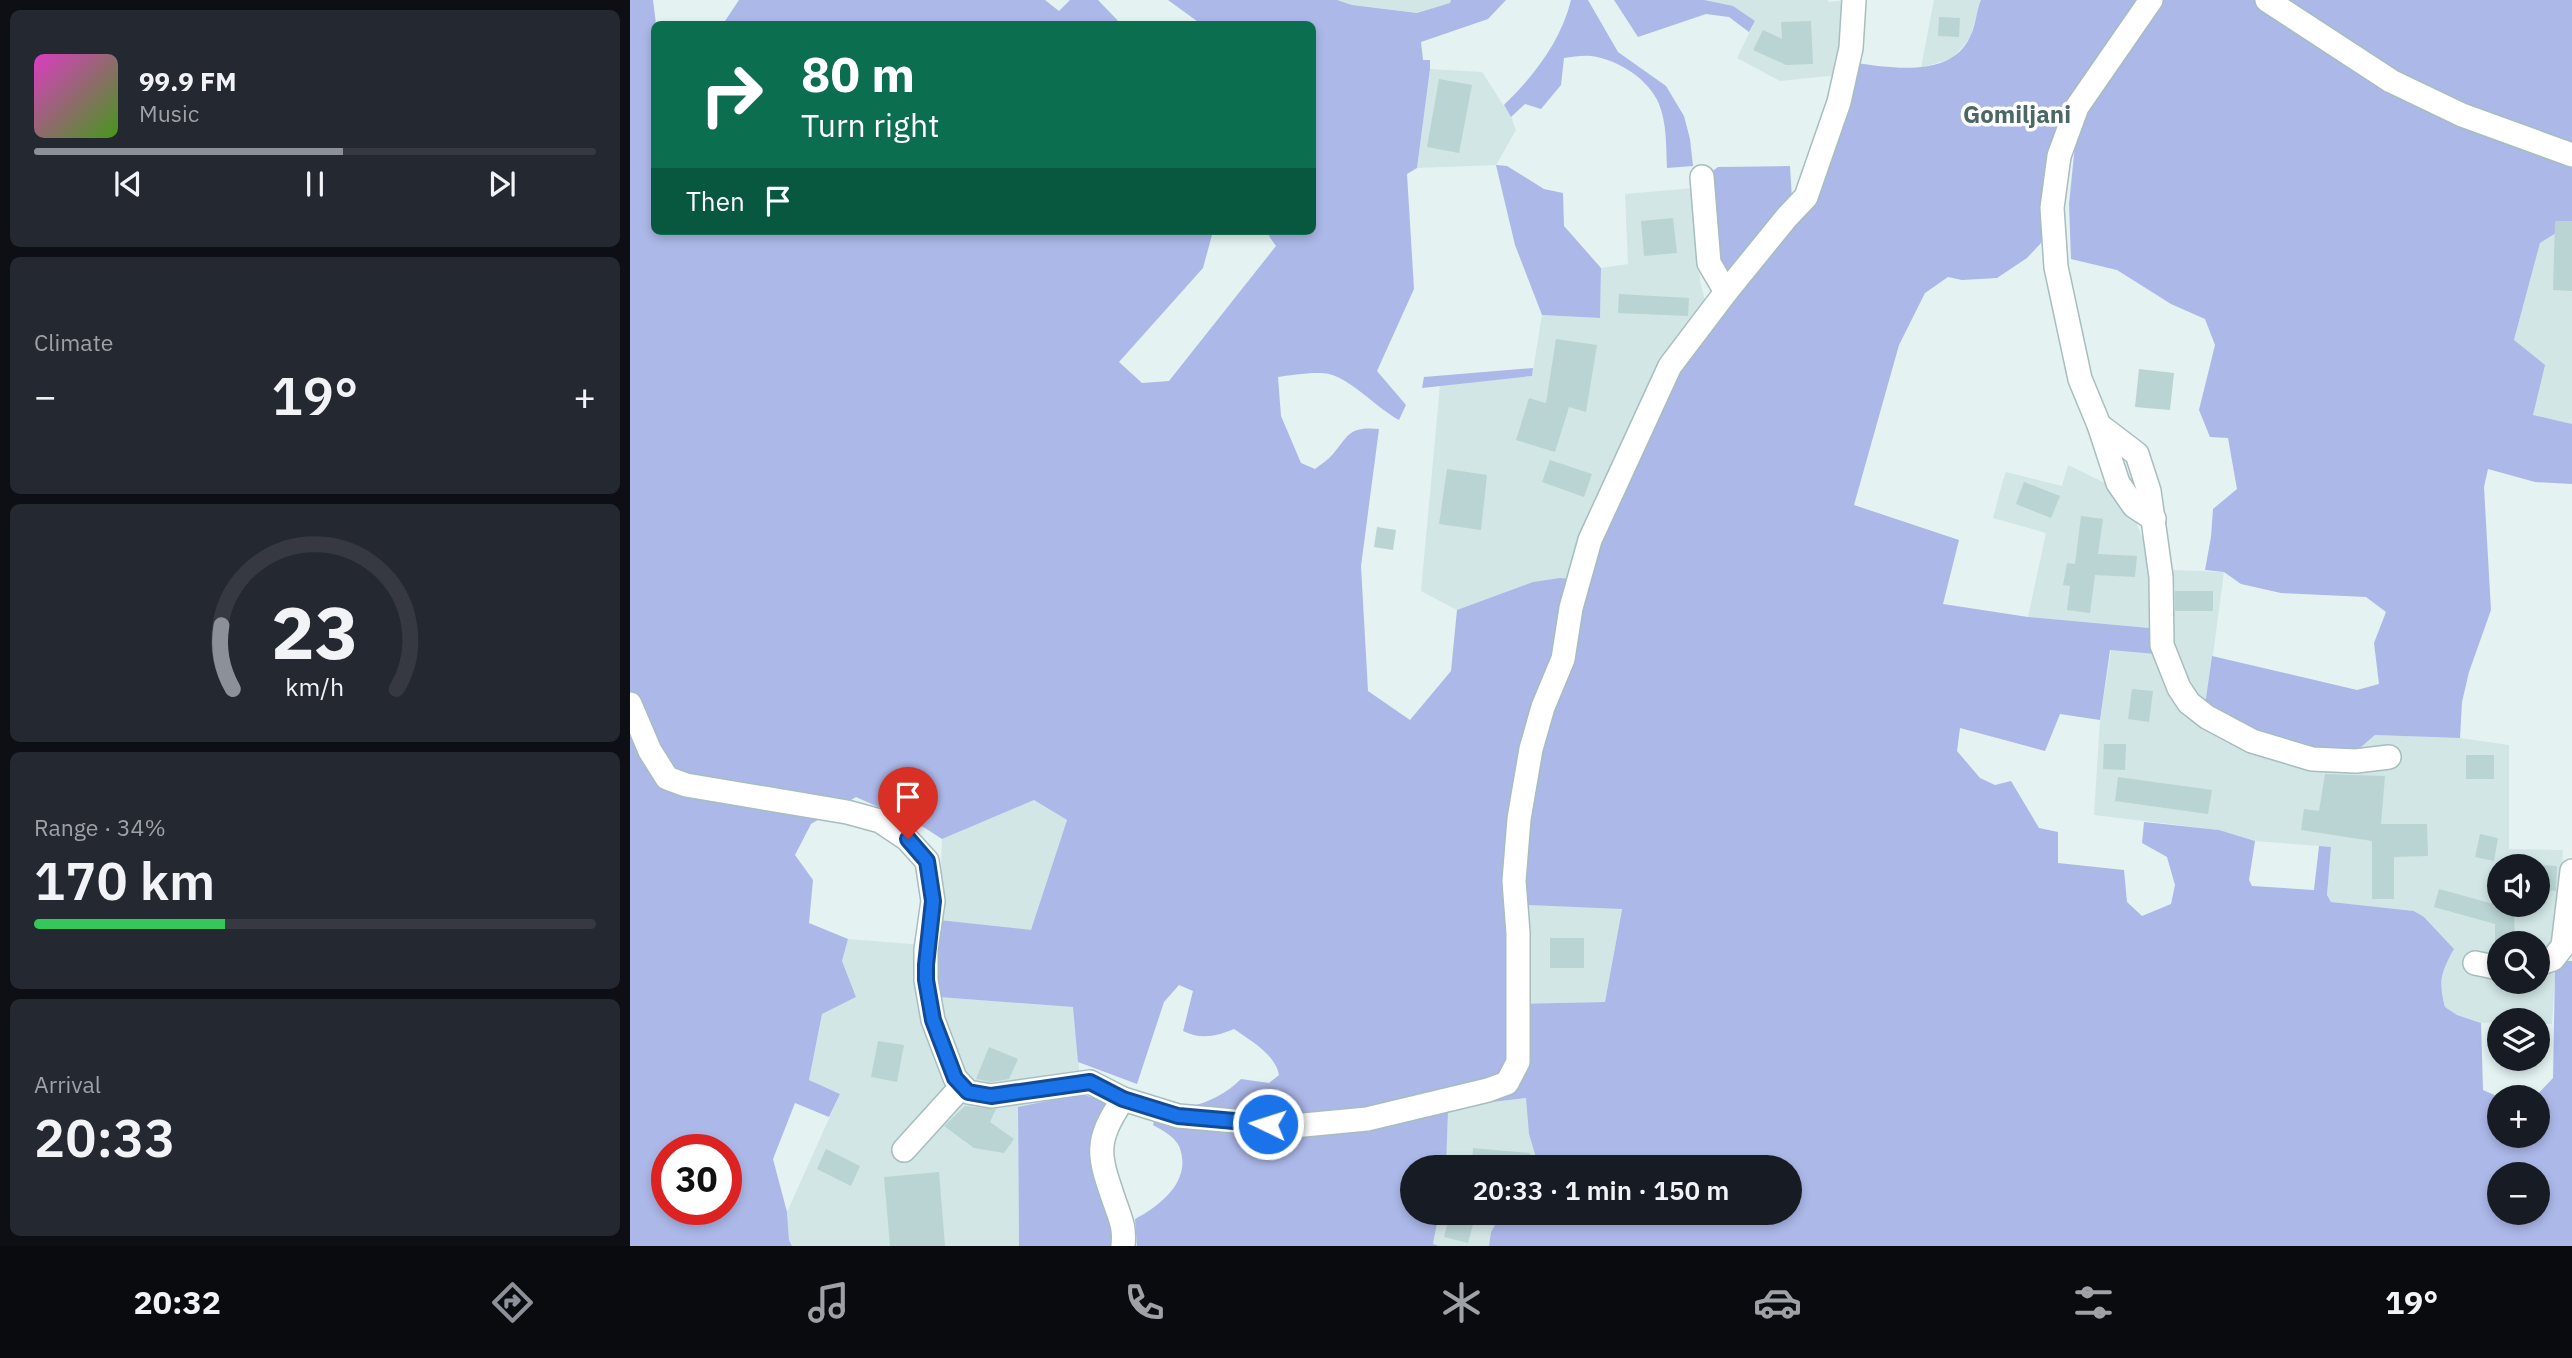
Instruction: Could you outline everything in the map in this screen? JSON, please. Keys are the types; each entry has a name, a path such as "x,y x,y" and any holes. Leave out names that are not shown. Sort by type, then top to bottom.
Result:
{"street":[{"path":"630,704 650,751 667,778 686,785 847,811 880,821 908,839 927,861 933,901 926,950 926,980 933,1020 955,1078 968,1092 991,1096 1090,1082 1123,1099 1178,1116 1293,1126 1367,1119 1507,1083 1518,1062 1518,933 1514,881 1519,819 1531,749 1543,707 1563,659 1571,608 1590,540 1670,366 1726,292 1806,197 1839,102 1851,48 1854,0"},
{"path":"2151,0 2077,107 2059,156 2052,208 2056,267 2080,379 2099,425 2137,454 2149,491 2161,577 2162,645 2179,688 2189,703 2207,717 2252,741 2312,759 2356,761 2389,757"},
{"path":"2267,0 2391,81 2462,115 2572,155"},
{"path":"1702,177 1709,263 1726,292"},
{"path":"2550,960 2563,946 2572,871"},
{"path":"2475,963 2487,966"},
{"path":"904,1150 962,1086"},
{"path":"1123,1099 1107,1124 1100,1147 1102,1164 1124,1230 1123,1246"}],"shaded area":[{"path":"630,0 653,0 656,21 651,21 651,235 1212,235 1203,268 1119,362 1142,383 1169,381 1276,246 1270,235 1316,235 1316,21 1197,21 1168,0 1337,0 1352,5 1417,13 1450,3 1451,0 1506,0 1488,19 1421,42 1423,60 1430,60 1430,69 1417,168 1407,174 1414,289 1377,371 1406,405 1399,420 1355,388 1329,374 1278,377 1281,416 1301,463 1315,469 1331,456 1351,433 1361,429 1379,429 1361,566 1368,691 1410,720 1451,671 1457,610 1533,582 1560,578 1588,581 1599,541 1679,371 1822,188 1856,63 1903,68 1935,65 1949,59 1961,50 1970,37 1981,0 2572,0 2572,223 2540,243 2514,340 2545,365 2533,415 2572,424 2572,484 2535,482 2488,469 2484,487 2491,610 2469,672 2462,702 2460,738 2375,735 2354,753 2317,751 2258,731 2205,706 2212,656 2357,690 2379,684 2374,643 2386,612 2366,597 2281,593 2241,584 2224,572 2205,570 2213,509 2237,489 2228,438 2210,437 2199,410 2215,345 2205,319 2171,304 2117,270 2071,259 2069,204 2075,145 2051,145 2046,175 2044,232 2041,243 2027,258 1997,278 1962,280 1948,277 1925,293 1899,345 1854,505 1959,540 1943,604 2028,617 2149,628 2155,654 2110,650 2100,720 2060,714 2045,751 1960,728 1957,751 1980,778 1995,785 2011,781 2039,828 2058,832 2058,863 2124,870 2127,902 2142,916 2171,904 2175,885 2167,857 2142,843 2144,822 2219,830 2255,841 2249,880 2252,886 2314,890 2319,846 2331,847 2327,895 2331,902 2414,911 2424,917 2454,949 2442,977 2442,990 2445,1007 2457,1015 2481,1023 2483,1090 2487,1092 2487,1148 2550,1148 2550,1085 2546,1085 2553,1078 2555,969 2564,961 2572,961 2572,1246 1489,1246 1495,1225 1802,1225 1802,1155 1535,1155 1529,1134 1526,1098 1467,1105 1448,1112 1446,1155 1400,1155 1400,1225 1437,1225 1433,1244 1439,1246 1137,1246 1135,1219 1164,1199 1182,1170 1179,1146 1171,1136 1153,1125 1156,1115 1211,1100 1241,1079 1269,1083 1279,1075 1273,1061 1234,1029 1209,1036 1183,1031 1193,991 1179,985 1164,1002 1137,1084 1078,1062 1073,1007 939,997 934,966 939,920 1031,930 1067,820 1034,800 942,839 925,828 856,797 811,824 795,855 813,880 809,923 848,939 842,961 856,997 822,1014 809,1080 840,1094 829,1117 795,1103 773,1159 787,1212 792,1246 630,1246","holes":["1509,906 1622,909 1605,1002 1510,1004"]},
{"path":"739,0 1045,0 1059,11 1070,0 1098,0 1118,21 725,21"},
{"path":"1337,0 1451,0 1451,3 1417,13 1352,5"},
{"path":"1571,0 1588,0 1618,52 1666,86 1684,116 1693,166 1667,168 1663,119 1654,95 1648,86 1631,72 1601,58 1564,58 1561,85 1541,109 1525,104 1511,117 1504,105 1545,57 1561,30"},
{"path":"1614,0 1704,0 1733,6 1755,21 1749,32 1729,17 1706,14 1638,37"},
{"path":"1704,0 1846,0 1839,75 1780,81 1737,58 1755,21"},
{"path":"1934,0 1981,0 1970,38 1953,58 1921,68"},
{"path":"1430,69 1482,72 1511,117 1516,130 1496,165 1417,168"},
{"path":"1496,165 1507,166 1544,189 1563,193 1564,226 1601,268 1600,318 1542,315 1515,245"},
{"path":"1790,166 1792,200 1733,276 1724,273 1718,261 1710,173 1718,167"},
{"path":"1694,188 1700,281 1706,304 1571,579 1533,582 1457,610 1421,591 1440,385 1532,376 1542,315 1600,318 1601,268 1628,264 1625,194"},
{"path":"2572,223 2572,424 2533,415 2514,340 2540,243"},
{"path":"1533,368 1532,376 1422,388 1424,377"},
{"path":"2068,465 2107,484 2137,524 2147,550 2150,584 2149,628 2028,617 2046,533 1993,518 2003,480 2006,472 2062,486"},
{"path":"2169,572 2224,572 2206,707 2258,731 2318,751 2354,753 2375,735 2460,738 2509,745 2509,849 2563,850 2552,1024 2550,1008 2487,1008 2487,1023 2481,1023 2457,1015 2445,1007 2441,991 2442,970 2454,949 2424,917 2414,911 2331,902 2327,895 2331,847 2255,841 2219,830 2094,815 2100,720 2111,650 2155,654"},
{"path":"1034,800 1067,820 1031,931 939,920 942,839"},
{"path":"1509,906 1622,908 1605,1002 1510,1004"},
{"path":"848,939 936,946 940,997 1074,1007 1081,1094 1018,1108 1019,1246 792,1246 787,1212 840,1094 809,1080 822,1014 856,997 842,961"},
{"path":"1081,1094 1107,1102 1099,1120 1113,1246 1019,1246 1018,1107"},
{"path":"1527,1098 1529,1134 1535,1155 1446,1155 1448,1112 1467,1105"},
{"path":"1437,1225 1495,1225 1489,1246 1433,1244"}],"building":[{"path":"1939,17 1960,18 1959,37 1938,36"},
{"path":"1811,21 1813,64 1786,65 1753,50 1763,30 1782,39 1781,22"},
{"path":"1439,79 1472,85 1459,153 1427,147"},
{"path":"1673,218 1677,253 1644,256 1641,221"},
{"path":"2555,221 2572,221 2572,291 2553,290"},
{"path":"1619,294 1689,298 1688,316 1618,313"},
{"path":"1556,339 1597,345 1586,412 1569,407 1555,452 1516,440 1529,398 1546,403"},
{"path":"2139,369 2174,373 2170,410 2135,407"},
{"path":"1550,460 1592,474 1584,497 1542,482"},
{"path":"1447,469 1487,475 1481,530 1439,524"},
{"path":"2024,482 2060,496 2051,518 2016,504"},
{"path":"2081,516 2103,519 2098,554 2137,556 2135,577 2095,575 2090,613 2067,610 2070,586 2063,585 2067,563 2075,564"},
{"path":"1377,527 1396,530 1393,550 1374,547"},
{"path":"2175,591 2213,591 2213,611 2175,611"},
{"path":"2132,689 2153,691 2149,722 2128,719"},
{"path":"2104,744 2126,744 2125,770 2103,769"},
{"path":"2466,755 2494,755 2494,779 2466,779"},
{"path":"2325,774 2385,776 2381,824 2427,824 2428,856 2394,857 2394,899 2372,899 2372,841 2301,830 2304,809 2319,811"},
{"path":"2118,777 2212,790 2208,814 2115,801"},
{"path":"2480,834 2498,838 2495,854 2487,854 2487,860 2475,857"},
{"path":"2550,866 2557,866 2556,891 2550,891"},
{"path":"2439,889 2487,902 2487,917 2514,917 2515,931 2495,931 2495,924 2434,907"},
{"path":"1550,938 1584,938 1584,968 1550,968"},
{"path":"878,1041 904,1045 897,1082 871,1077"},
{"path":"989,1047 1018,1059 1009,1079 991,1082 976,1079"},
{"path":"965,1106 996,1109 990,1122 1014,1139 1004,1153 974,1148 944,1126"},
{"path":"1473,1148 1530,1153 1530,1155 1473,1155"},
{"path":"826,1149 860,1166 851,1186 817,1169"},
{"path":"939,1172 945,1246 890,1246 884,1177"},
{"path":"1447,1225 1473,1225 1468,1243 1444,1237"}],"district":[{"name":"Gomiljani","path":"2017,115"}],"route":[{"path":"908,839 927,861 933,901 926,950 926,980 933,1020 955,1078 968,1092 991,1096 1090,1082 1123,1099 1178,1116 1268,1124"}]}
